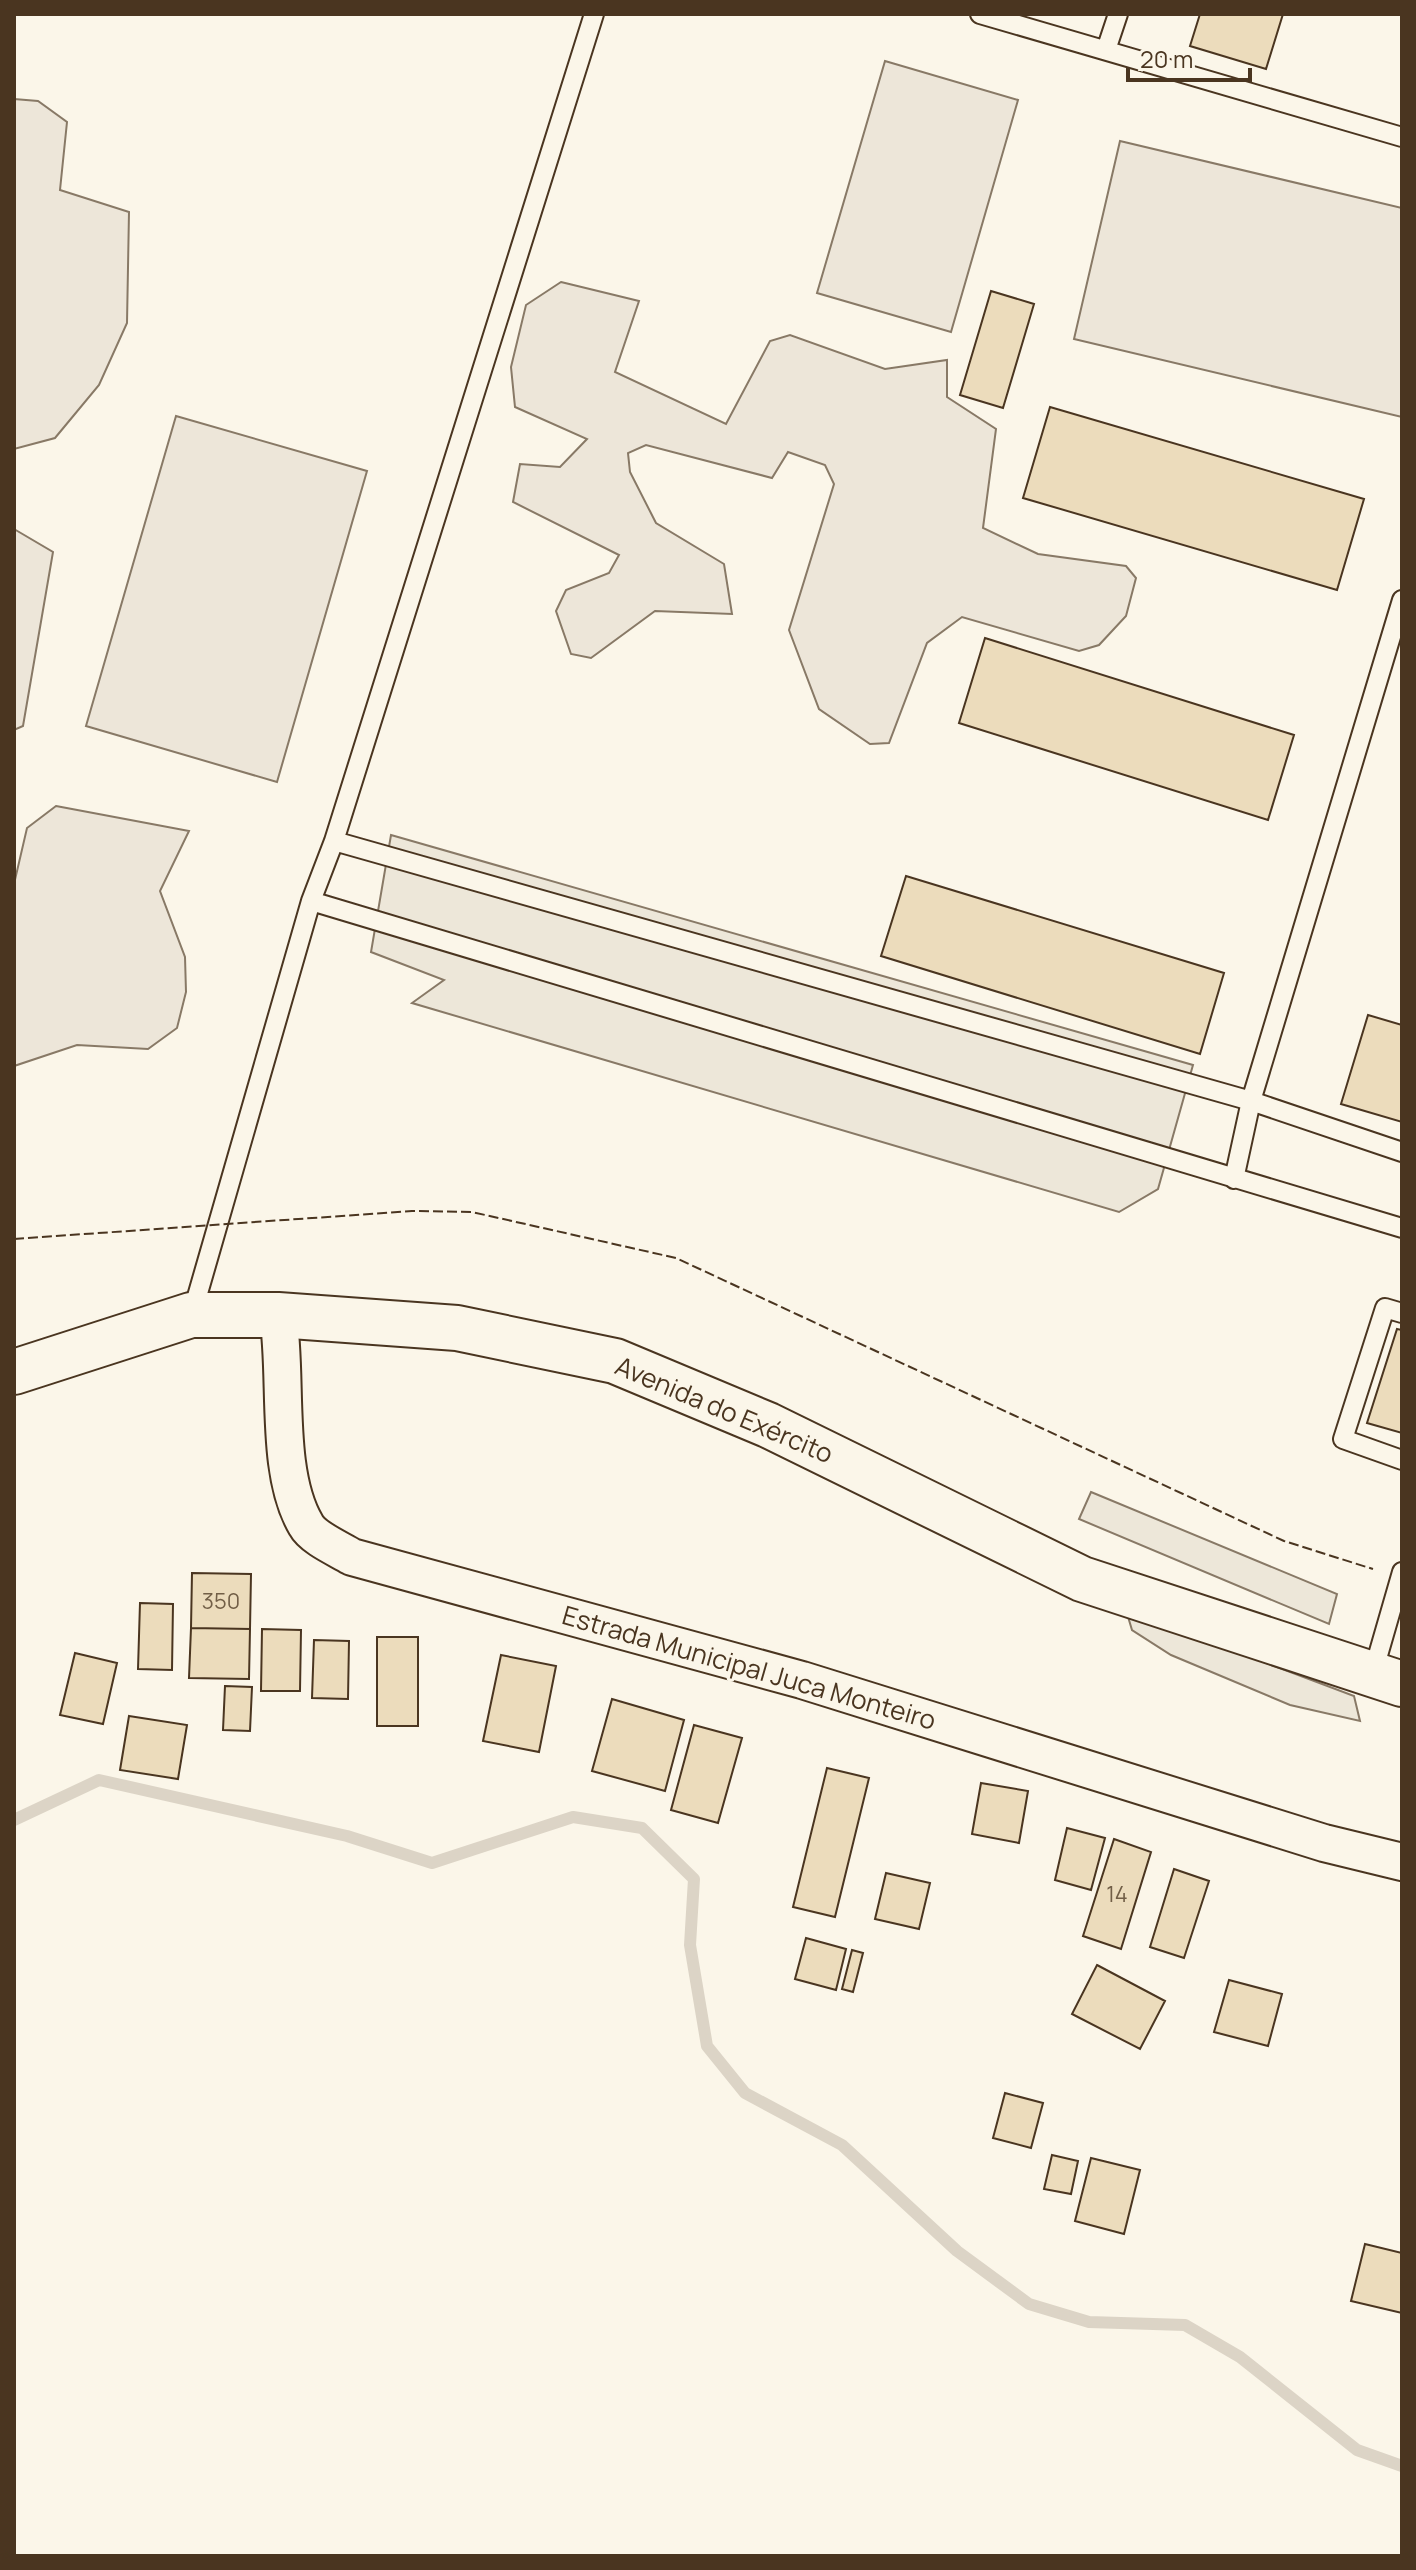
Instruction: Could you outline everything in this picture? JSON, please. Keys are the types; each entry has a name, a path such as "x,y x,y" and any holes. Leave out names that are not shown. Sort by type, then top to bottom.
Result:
{"street":[{"name":"Avenida do Exército","path":"14,1372 191,1315 278,1315 457,1328 615,1361 768,1425 1082,1579 1394,1679"},
{"name":"Estrada Municipal Juca Monteiro","path":"278,1315 282,1408 292,1487 306,1528 352,1557 802,1680 1324,1843 1402,1862"}],"lane":[{"path":"191,1315 311,901 334,841 594,14"},
{"path":"980,14 1402,137"},
{"path":"1106,50 1118,14"},
{"path":"1234,1179 1251,1101 1402,600"},
{"path":"334,841 1251,1101 1402,1152"},
{"path":"311,901 1402,1228"},
{"path":"1402,1313 1385,1308 1343,1439 1402,1460"},
{"path":"1394,1679 1402,1572"}],"shaded area":[{"path":"885,61 1018,100 951,332 817,293"},
{"path":"14,99 38,101 67,122 60,190 129,212 127,323 99,385 55,438 14,449"},
{"path":"1120,141 1402,208 1402,417 1074,339"},
{"path":"561,282 639,301 615,372 726,424 770,341 790,335 885,369 947,360 947,397 996,429 983,528 1038,554 1126,566 1136,578 1126,616 1099,645 1079,651 962,617 927,643 889,743 870,744 819,709 789,630 834,484 825,465 788,452 772,478 646,445 628,453 630,472 656,523 724,564 732,614 655,611 591,658 571,654 556,611 566,590 609,573 619,555 513,502 520,464 560,467 587,439 515,407 511,367 526,305"},
{"path":"176,416 367,471 277,782 86,726"},
{"path":"14,529 53,552 23,726 14,730"},
{"path":"56,806 189,831 160,891 185,957 186,992 177,1028 148,1049 77,1045 14,1066 14,884 27,828"},
{"path":"391,835 1193,1065 1158,1189 1119,1212 412,1003 444,980 371,952"},
{"path":"1091,1492 1337,1594 1329,1624 1079,1519"},
{"path":"1126,1610 1354,1696 1360,1721 1290,1705 1171,1655 1132,1630"}],"building":[{"path":"1200,14 1283,14 1266,69 1190,46"},
{"path":"991,291 1034,304 1003,408 960,395"},
{"path":"1050,407 1364,499 1337,590 1023,498"},
{"path":"985,638 1294,735 1268,820 959,723"},
{"path":"906,876 1224,973 1200,1054 881,956"},
{"path":"1368,1015 1402,1025 1402,1122 1341,1104"},
{"path":"1397,1329 1402,1330 1402,1433 1367,1423"},
{"path":"192,1573 251,1574 250,1629 191,1628"},
{"path":"140,1603 173,1604 172,1670 138,1669"},
{"path":"191,1628 250,1629 249,1679 189,1678"},
{"path":"262,1629 301,1630 300,1691 261,1691"},
{"path":"377,1637 418,1637 418,1726 377,1726"},
{"path":"314,1640 349,1641 348,1699 312,1698"},
{"path":"75,1653 117,1663 103,1724 60,1715"},
{"path":"501,1655 556,1666 539,1752 483,1741"},
{"path":"225,1686 252,1687 250,1731 223,1730"},
{"path":"612,1699 684,1720 665,1791 592,1771"},
{"path":"129,1716 187,1725 178,1779 120,1770"},
{"path":"694,1725 742,1738 718,1823 671,1810"},
{"path":"827,1768 869,1778 835,1917 793,1907"},
{"path":"981,1783 1028,1791 1019,1843 972,1834"},
{"path":"1067,1828 1105,1838 1091,1890 1055,1880"},
{"path":"1114,1839 1151,1852 1121,1949 1083,1936"},
{"path":"1174,1869 1209,1881 1184,1958 1150,1947"},
{"path":"886,1873 930,1883 919,1929 875,1919"},
{"path":"806,1938 846,1949 836,1990 795,1979"},
{"path":"852,1950 863,1953 853,1992 842,1989"},
{"path":"1097,1965 1165,2001 1140,2049 1072,2014"},
{"path":"1229,1980 1282,1994 1268,2046 1214,2032"},
{"path":"1005,2093 1043,2103 1031,2148 993,2138"},
{"path":"1052,2155 1078,2161 1071,2194 1044,2189"},
{"path":"1091,2158 1140,2170 1124,2234 1075,2221"},
{"path":"1365,2244 1402,2253 1402,2313 1351,2301"}],"waterway":[{"path":"14,1820 99,1780 347,1836 432,1863 573,1817 642,1828 694,1879 690,1945 707,2046 745,2093 842,2145 957,2251 1029,2304 1089,2322 1185,2325 1240,2357 1357,2450 1402,2466"}],"fence":[{"path":"14,1239 412,1211 472,1212 676,1258 1284,1541 1373,1569"}]}
